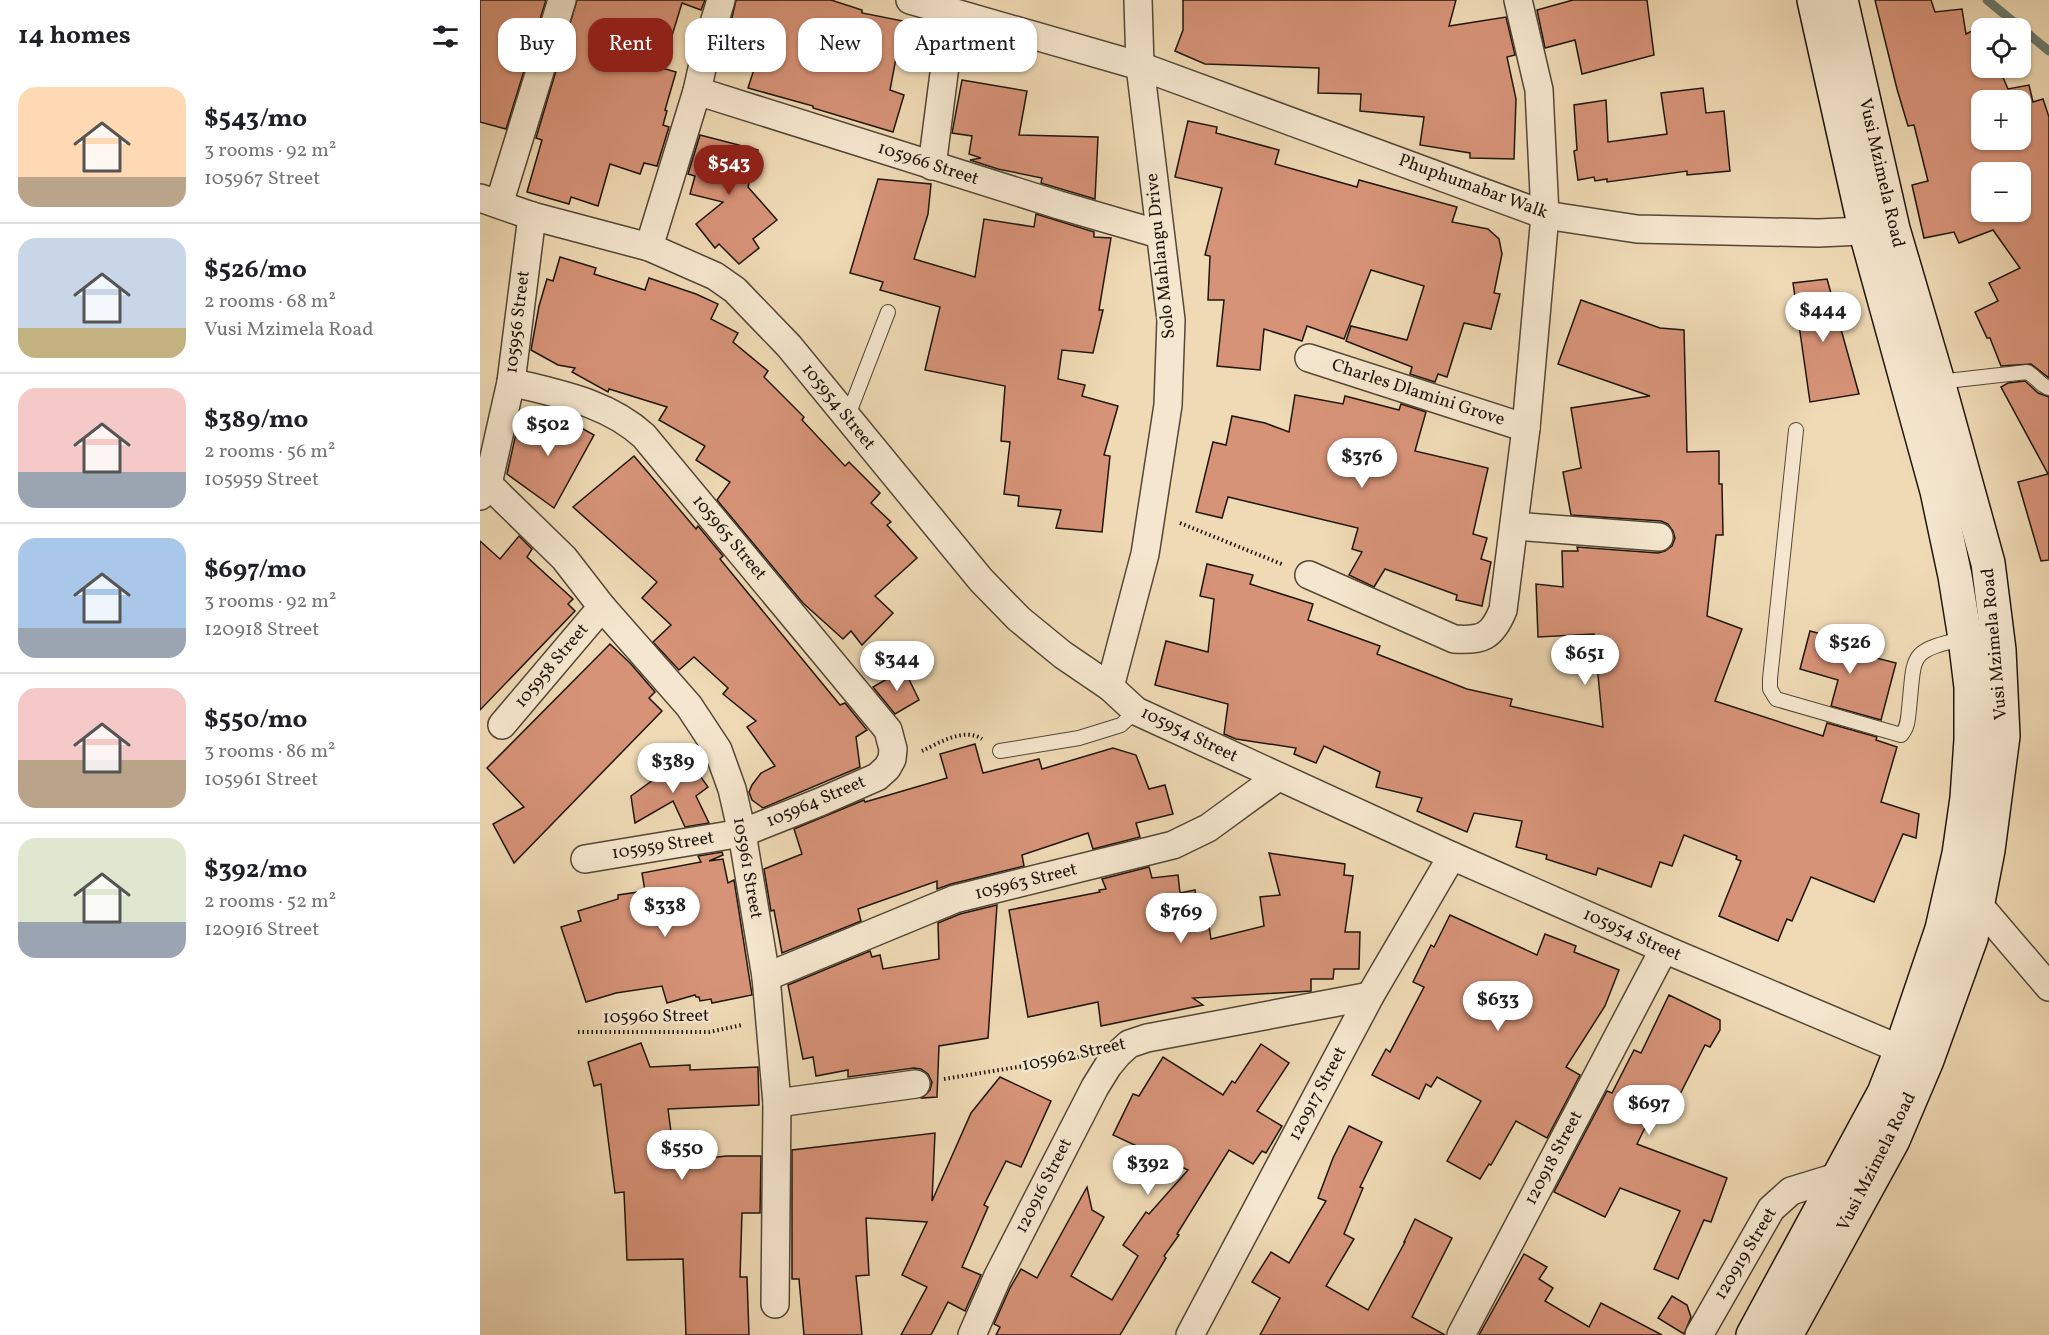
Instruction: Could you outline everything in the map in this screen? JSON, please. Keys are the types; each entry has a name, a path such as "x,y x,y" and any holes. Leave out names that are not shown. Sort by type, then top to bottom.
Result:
{"main road":[{"name":"Vusi Mzimela Road","path":"1786,1335 1893,1140 1959,854 1967,798 1971,740 1971,687 1965,638 1937,491 1879,231 1814,0"},
{"name":"Vusi Mzimela Road","path":"1753,1335 1884,1093 1914,1055 1971,938 1988,850 2003,736 1999,650 1988,563 1938,382 1879,231 1841,0"},
{"path":"1965,638 1996,628"}],"street":[{"path":"490,201 562,0"},
{"path":"649,247 697,91 707,46 721,0"},
{"path":"910,0 1140,66"},
{"name":"Solo Mahlangu Drive","path":"1110,687 1145,554 1168,405 1171,320 1140,66 1138,0"},
{"name":"Charles Dlamini Grove","path":"1309,575 1454,639 1471,640 1486,637 1497,625 1503,610 1526,428 1545,215 1539,90 1518,0"},
{"path":"932,166 952,12"},
{"name":"Phuphumabar Walk","path":"1140,66 1545,215 1637,229 1879,231"},
{"name":"105966 Street","path":"697,91 932,166 1159,234"},
{"name":"105954 Street","path":"490,201 532,216 649,247 715,276 735,290 789,346 981,580 1019,619 1063,656 1110,687 1136,711 1452,856 1914,1055"},
{"name":"105956 Street","path":"484,490 511,382 532,216"},
{"name":"Charles Dlamini Grove","path":"1309,358 1526,428"},
{"name":"105965 Street","path":"511,382 602,408 631,424 644,436 888,730 892,739 890,764"},
{"name":"105961 Street","path":"484,490 564,558 602,607 689,706 718,750 732,789 742,833 766,977 777,1103 775,1304"},
{"path":"1514,526 1659,537"},
{"name":"105958 Street","path":"502,725 602,607"},
{"name":"105964 Street","path":"742,833 877,777 890,764"},
{"name":"105963 Street","path":"766,977 955,899 1173,845 1208,828 1278,777"},
{"name":"105959 Street","path":"585,859 742,833"},
{"name":"120917 Street","path":"1190,1335 1370,996 1452,856"},
{"path":"1978,904 2049,987"},
{"name":"120918 Street","path":"1461,1335 1664,949"},
{"name":"105962 Street","path":"1129,1044 1165,1034 1370,996"},
{"name":"120916 Street","path":"972,1335 998,1276 1095,1087 1108,1066 1129,1044"},
{"path":"777,1103 916,1084"},
{"name":"120919 Street","path":"1699,1335 1771,1209 1791,1191 1840,1176"}],"lane":[{"path":"847,418 888,312"},
{"path":"1938,382 2027,372 2032,374 2044,387 2049,388"},
{"path":"1796,430 1770,679 1770,690 1776,699 1901,735 1906,730 1914,662 1921,651 1965,638"},
{"path":"1000,751 1079,738 1121,725 1136,711"}],"path":[{"path":"1152,511 1309,575"},
{"name":"105964 Street","path":"890,764 956,736 977,736 1000,751"},
{"name":"105960 Street","path":"578,1032 709,1032 769,1020"},
{"name":"105962 Street","path":"916,1084 1082,1056"}],"building":[{"path":"480,0 546,0 540,18 498,18 498,72 524,72 506,129 480,122"},
{"path":"577,0 705,0 701,10 682,3 673,32 673,18 588,18 588,72 676,72 663,125 669,127 657,166 644,163 640,174 610,164 598,206 571,197 569,204 527,192 542,140 536,138 556,72 576,72 576,18 572,18"},
{"path":"736,0 831,0 862,10 862,13 894,19 894,69 890,90 904,95 893,132 748,88 753,72 786,72 786,18 732,18"},
{"path":"1183,0 1456,0 1449,26 1506,17 1515,55 1507,57 1516,99 1514,159 1470,158 1470,153 1420,145 1424,117 1360,111 1361,94 1318,93 1319,68 1205,64 1175,51 1183,30"},
{"path":"1573,0 1647,0 1654,55 1582,74 1575,40 1545,48 1537,10"},
{"path":"1875,0 1931,0 1935,12 1962,9 1966,34 1971,32 1971,78 2003,78 2008,89 2029,85 2030,90 1971,90 1971,150 2031,150 2031,94 2033,102 2043,99 2049,117 2049,378 2031,364 2001,366 1990,338 1987,338 1975,312 1998,301 1989,283 2020,268 1993,230 1959,243 1954,232 1924,238 1912,185 1928,181 1914,125 1908,126"},
{"path":"962,80 1027,91 1019,135 1098,137 1095,199 1041,183 1042,178 998,169 970,160 981,158 969,154 972,136 952,133"},
{"path":"1703,88 1706,113 1724,111 1730,171 1687,175 1687,171 1607,182 1607,179 1595,181 1594,177 1578,180 1574,151 1577,150 1574,105 1606,100 1608,142 1667,134 1661,93"},
{"path":"1188,121 1217,127 1216,133 1279,150 1275,164 1357,187 1359,180 1457,207 1452,222 1488,229 1499,239 1502,254 1494,293 1500,294 1491,329 1464,323 1447,377 1438,374 1435,382 1410,374 1412,367 1346,341 1351,326 1407,340 1424,286 1371,270 1344,339 1307,326 1302,341 1264,329 1260,370 1217,366 1224,300 1208,300 1210,256 1205,255 1222,188 1175,177"},
{"path":"700,135 758,150 748,187 777,220 753,239 759,248 739,264 719,244 715,248 696,224 723,202 690,194 695,176 688,174"},
{"path":"878,179 931,184 928,214 914,259 975,277 984,219 1034,227 1036,214 1094,232 1094,237 1111,238 1099,310 1103,310 1093,353 1062,350 1058,379 1085,385 1082,396 1118,406 1104,455 1110,456 1102,532 1056,528 1061,510 1018,506 1019,496 1004,494 1010,442 1001,441 1005,386 925,370 940,307 880,290 883,282 850,273"},
{"path":"560,257 596,268 594,274 645,290 649,278 718,304 711,319 738,333 733,342 768,371 764,377 804,417 802,420 845,466 849,462 880,493 871,503 891,522 887,525 917,558 875,596 893,613 862,645 851,631 843,639 803,603 717,500 730,482 696,460 705,446 659,420 667,407 609,389 608,392 572,372 575,368 558,365 531,350 539,306 547,279 553,281"},
{"path":"1827,279 1859,394 1810,402 1793,283"},
{"path":"1581,300 1660,328 1684,330 1687,452 1719,451 1719,484 1722,484 1723,535 1716,535 1707,616 1742,629 1715,701 1823,736 1827,723 1877,737 1876,740 1897,747 1881,802 1919,814 1916,838 1903,834 1874,902 1811,877 1792,921 1787,919 1778,941 1719,916 1741,861 1736,859 1737,856 1684,835 1672,866 1660,862 1651,887 1598,868 1596,875 1546,859 1547,855 1516,847 1522,821 1474,813 1467,832 1417,811 1422,798 1376,787 1380,772 1324,746 1316,763 1294,754 1296,748 1236,739 1224,734 1228,704 1155,685 1166,641 1208,652 1214,599 1200,596 1207,564 1253,575 1250,584 1313,604 1308,620 1380,646 1377,654 1467,689 1512,699 1510,706 1603,727 1594,634 1538,637 1536,584 1563,587 1562,551 1578,551 1577,547 1658,553 1672,546 1675,538 1668,524 1661,521 1571,515 1563,472 1581,468 1571,408 1650,396 1558,364"},
{"path":"2025,381 2038,393 2049,397 2049,560 2041,561 2018,482 2048,474 2001,387 2008,383"},
{"path":"1295,395 1343,404 1345,396 1399,410 1401,404 1426,412 1415,451 1488,468 1473,534 1487,538 1481,559 1491,562 1482,606 1456,600 1457,595 1385,569 1374,587 1349,575 1362,552 1352,549 1358,528 1228,497 1222,518 1196,512 1213,442 1226,445 1232,416 1265,423 1289,432"},
{"path":"553,412 594,435 554,508 507,474 517,429 544,430"},
{"path":"634,456 696,529 698,526 723,556 720,559 840,705 845,703 867,730 856,737 860,767 763,808 752,800 749,792 752,785 761,773 775,766 747,727 756,721 723,694 728,688 694,657 679,670 653,642 671,625 642,598 657,582 573,507"},
{"path":"519,536 532,549 527,557 573,599 568,604 575,611 480,710 480,541 500,559"},
{"path":"1810,631 1844,640 1841,649 1896,663 1881,720 1831,706 1838,680 1800,669"},
{"path":"610,644 655,692 649,698 662,711 514,863 493,824 524,807 487,768"},
{"path":"904,669 919,700 895,714 873,687"},
{"path":"975,744 983,773 1039,759 1042,769 1113,748 1136,755 1149,789 1165,785 1173,814 1136,823 1140,837 1093,849 1088,833 1022,855 1024,866 937,889 937,881 858,909 861,921 782,953 774,910 771,911 764,869 802,854 794,829 864,800 865,802 947,778 940,754"},
{"path":"686,756 708,787 696,796 709,823 685,827 673,801 635,823 631,796"},
{"path":"722,852 723,855 709,861 723,859 728,883 734,880 752,995 712,1003 711,999 700,1001 695,995 667,1003 662,986 616,993 586,1002 561,927 581,921 578,911 618,899 618,895 645,891 642,873 701,862 698,856"},
{"path":"1269,853 1345,864 1344,875 1353,876 1345,932 1360,932 1359,969 1334,969 1333,979 1311,979 1311,991 1193,998 1203,1005 1101,1026 1098,1002 1028,1017 1009,910 1100,892 1099,890 1106,889 1102,879 1149,867 1152,878 1178,875 1180,893 1195,890 1199,928 1209,926 1211,939 1264,926 1260,897 1280,895"},
{"path":"997,905 988,1038 939,1046 937,1097 922,1098 930,1090 932,1082 928,1074 921,1069 848,1077 848,1070 816,1076 813,1057 803,1059 788,985 870,951 872,957 880,955 883,969 939,959 938,923 960,914"},
{"path":"1450,915 1537,955 1545,934 1576,946 1574,952 1619,970 1605,1006 1566,1067 1580,1075 1547,1138 1516,1121 1491,1165 1489,1164 1480,1179 1447,1161 1481,1101 1437,1077 1431,1087 1426,1084 1419,1099 1372,1075 1386,1049 1390,1052 1424,987 1413,982 1431,945 1434,947"},
{"path":"1669,995 1720,1020 1720,1030 1710,1047 1705,1045 1674,1106 1659,1099 1637,1144 1727,1178 1711,1222 1704,1220 1678,1279 1654,1269 1680,1211 1620,1188 1605,1217 1554,1192 1607,1091 1612,1093 1634,1050 1641,1053"},
{"path":"641,1043 650,1067 690,1065 690,1070 758,1067 759,1105 668,1109 675,1162 726,1156 761,1156 760,1213 742,1213 740,1277 747,1277 749,1335 686,1335 683,1259 627,1260 624,1192 615,1193 601,1084 594,1086 588,1062"},
{"path":"1261,1044 1289,1063 1257,1111 1282,1126 1266,1153 1262,1151 1253,1164 1229,1150 1177,1234 1179,1235 1164,1256 1166,1258 1120,1335 996,1335 1000,1327 994,1324 1021,1269 1037,1278 1087,1187 1092,1210 1104,1217 1071,1276 1112,1300 1138,1256 1123,1245 1146,1212 1149,1214 1188,1170 1113,1135 1133,1094 1139,1096 1163,1057 1223,1095 1232,1081 1235,1083"},
{"path":"1000,1077 1051,1101 1021,1167 1006,1161 984,1205 988,1207 962,1267 981,1275 965,1311 948,1302 931,1335 901,1335 927,1287 902,1275 927,1222 866,1218 869,1275 856,1276 862,1335 804,1335 799,1279 792,1279 792,1150 935,1133 932,1201 971,1113"},
{"path":"1349,1126 1382,1142 1360,1187 1363,1188 1344,1234 1354,1239 1326,1286 1368,1310 1415,1219 1452,1238 1412,1317 1445,1335 1260,1335 1280,1298 1252,1282 1271,1252 1289,1263 1326,1201 1318,1198 1333,1158"},
{"path":"1524,1254 1547,1267 1539,1279 1553,1288 1545,1301 1589,1327 1601,1303 1662,1335 1479,1335"},
{"path":"1672,1296 1687,1305 1691,1317 1684,1334 1658,1318"}],"waterway":[{"path":"1987,0 2049,51"}]}
